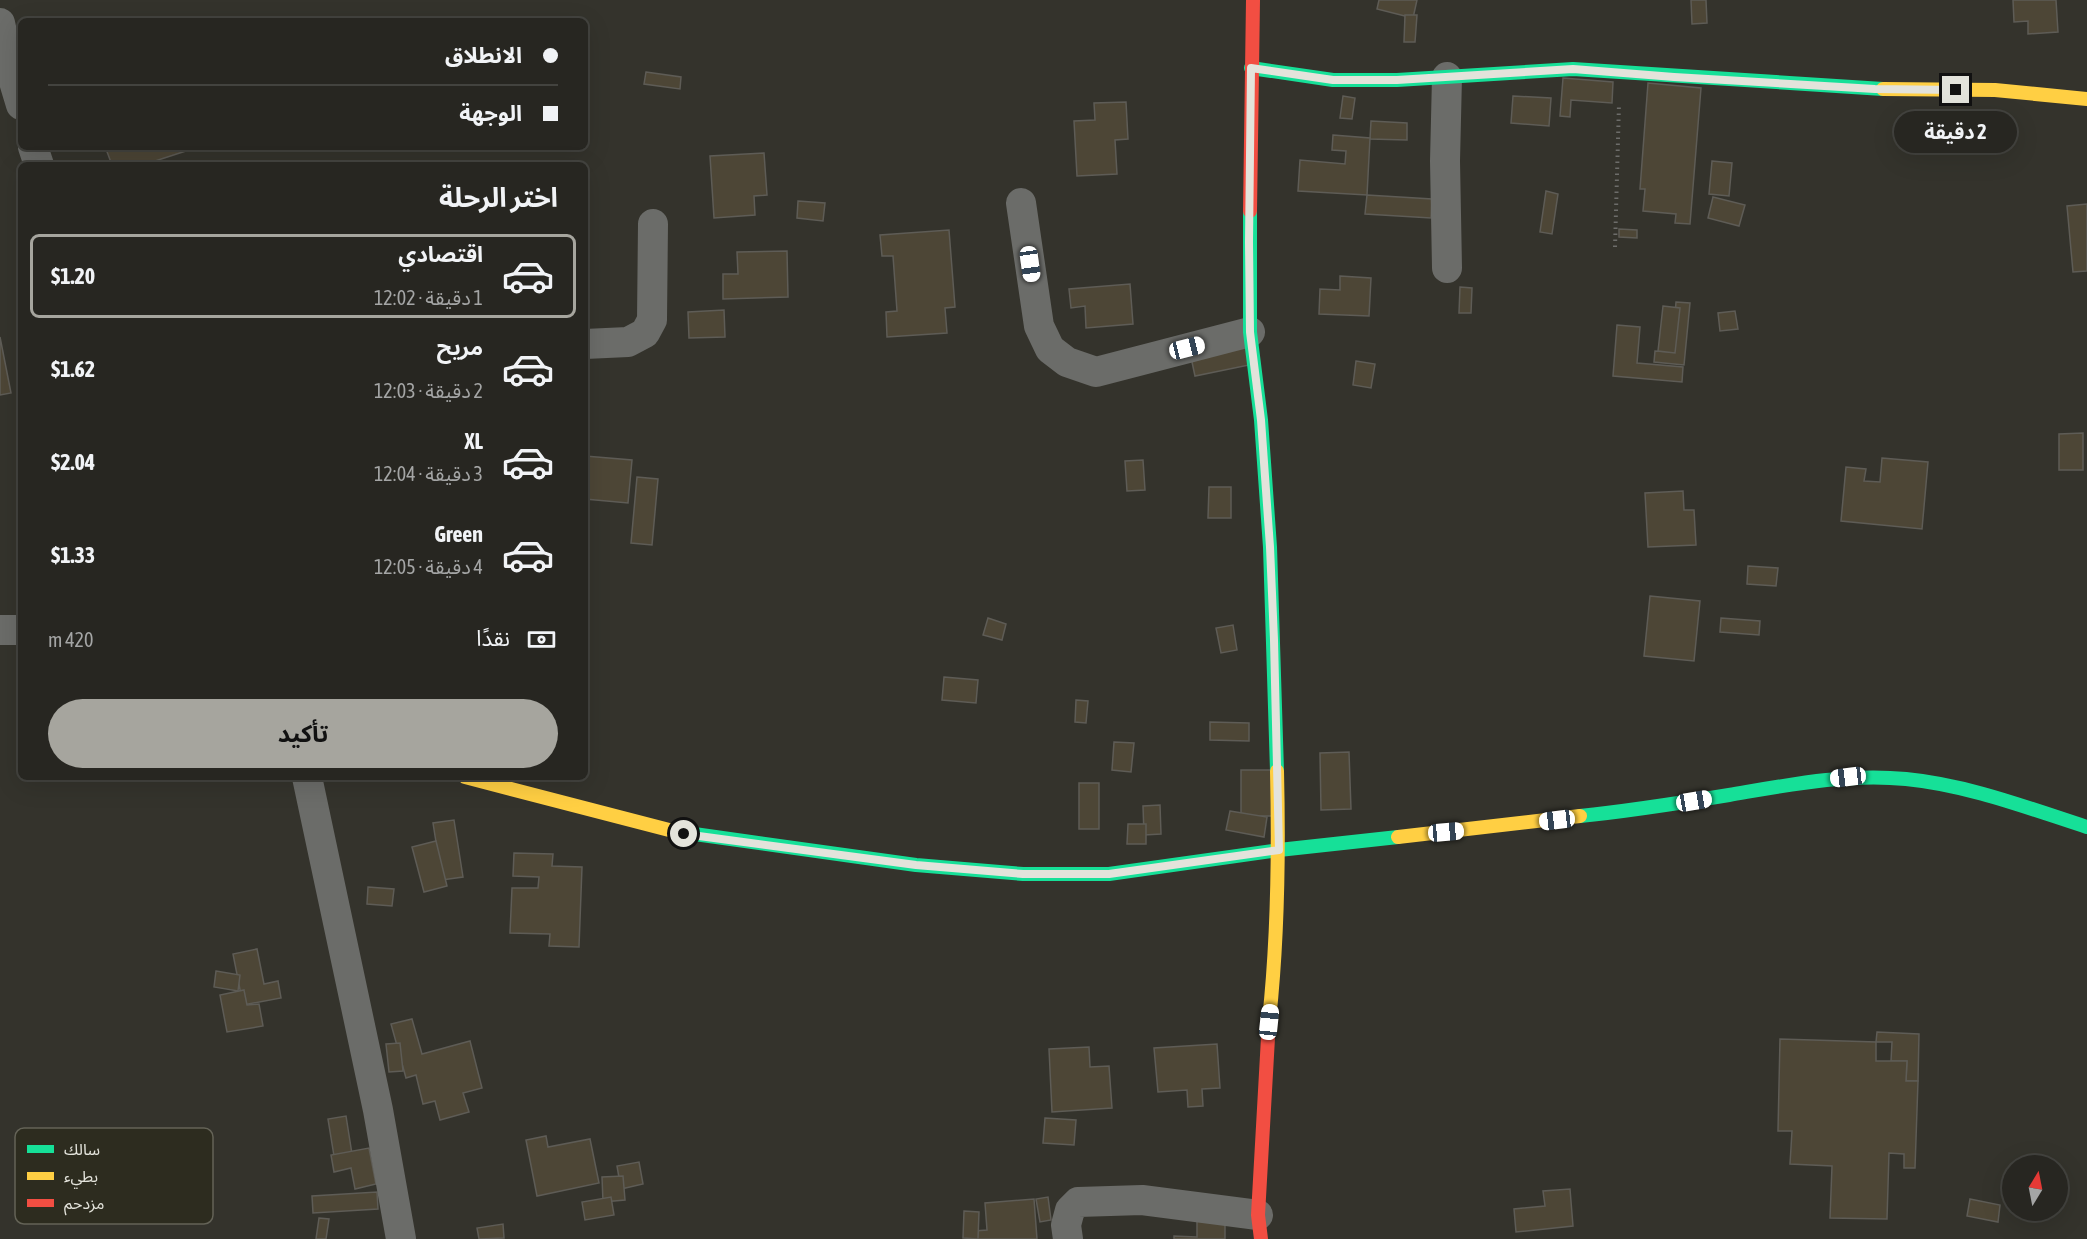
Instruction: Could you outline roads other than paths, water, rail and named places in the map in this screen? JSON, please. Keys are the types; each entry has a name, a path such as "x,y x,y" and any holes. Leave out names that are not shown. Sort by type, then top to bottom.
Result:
{"street":[{"path":"1068,1239 1066,1225 1070,1210 1078,1202 1142,1200 1260,1227 1269,1022 1276,952 1279,850 1270,547 1261,420 1250,332 1249,242 1253,0"},
{"path":"0,23 18,95"},
{"path":"1251,68 1333,80 1397,80 1573,69 1897,90 1995,90 2087,99"},
{"path":"1447,268 1445,161 1448,77"},
{"path":"1021,202 1039,326 1050,349 1067,362 1096,372 1250,332"},
{"path":"588,344 628,342 645,333 652,320 653,224"},
{"path":"0,630 18,630"},
{"path":"477,780 684,834 916,865 1023,874 1109,874 1279,850 1647,809 1787,784 1848,777 1907,779 1955,788 2004,800 2087,827"},
{"path":"308,780 378,1110 401,1239"}]}
